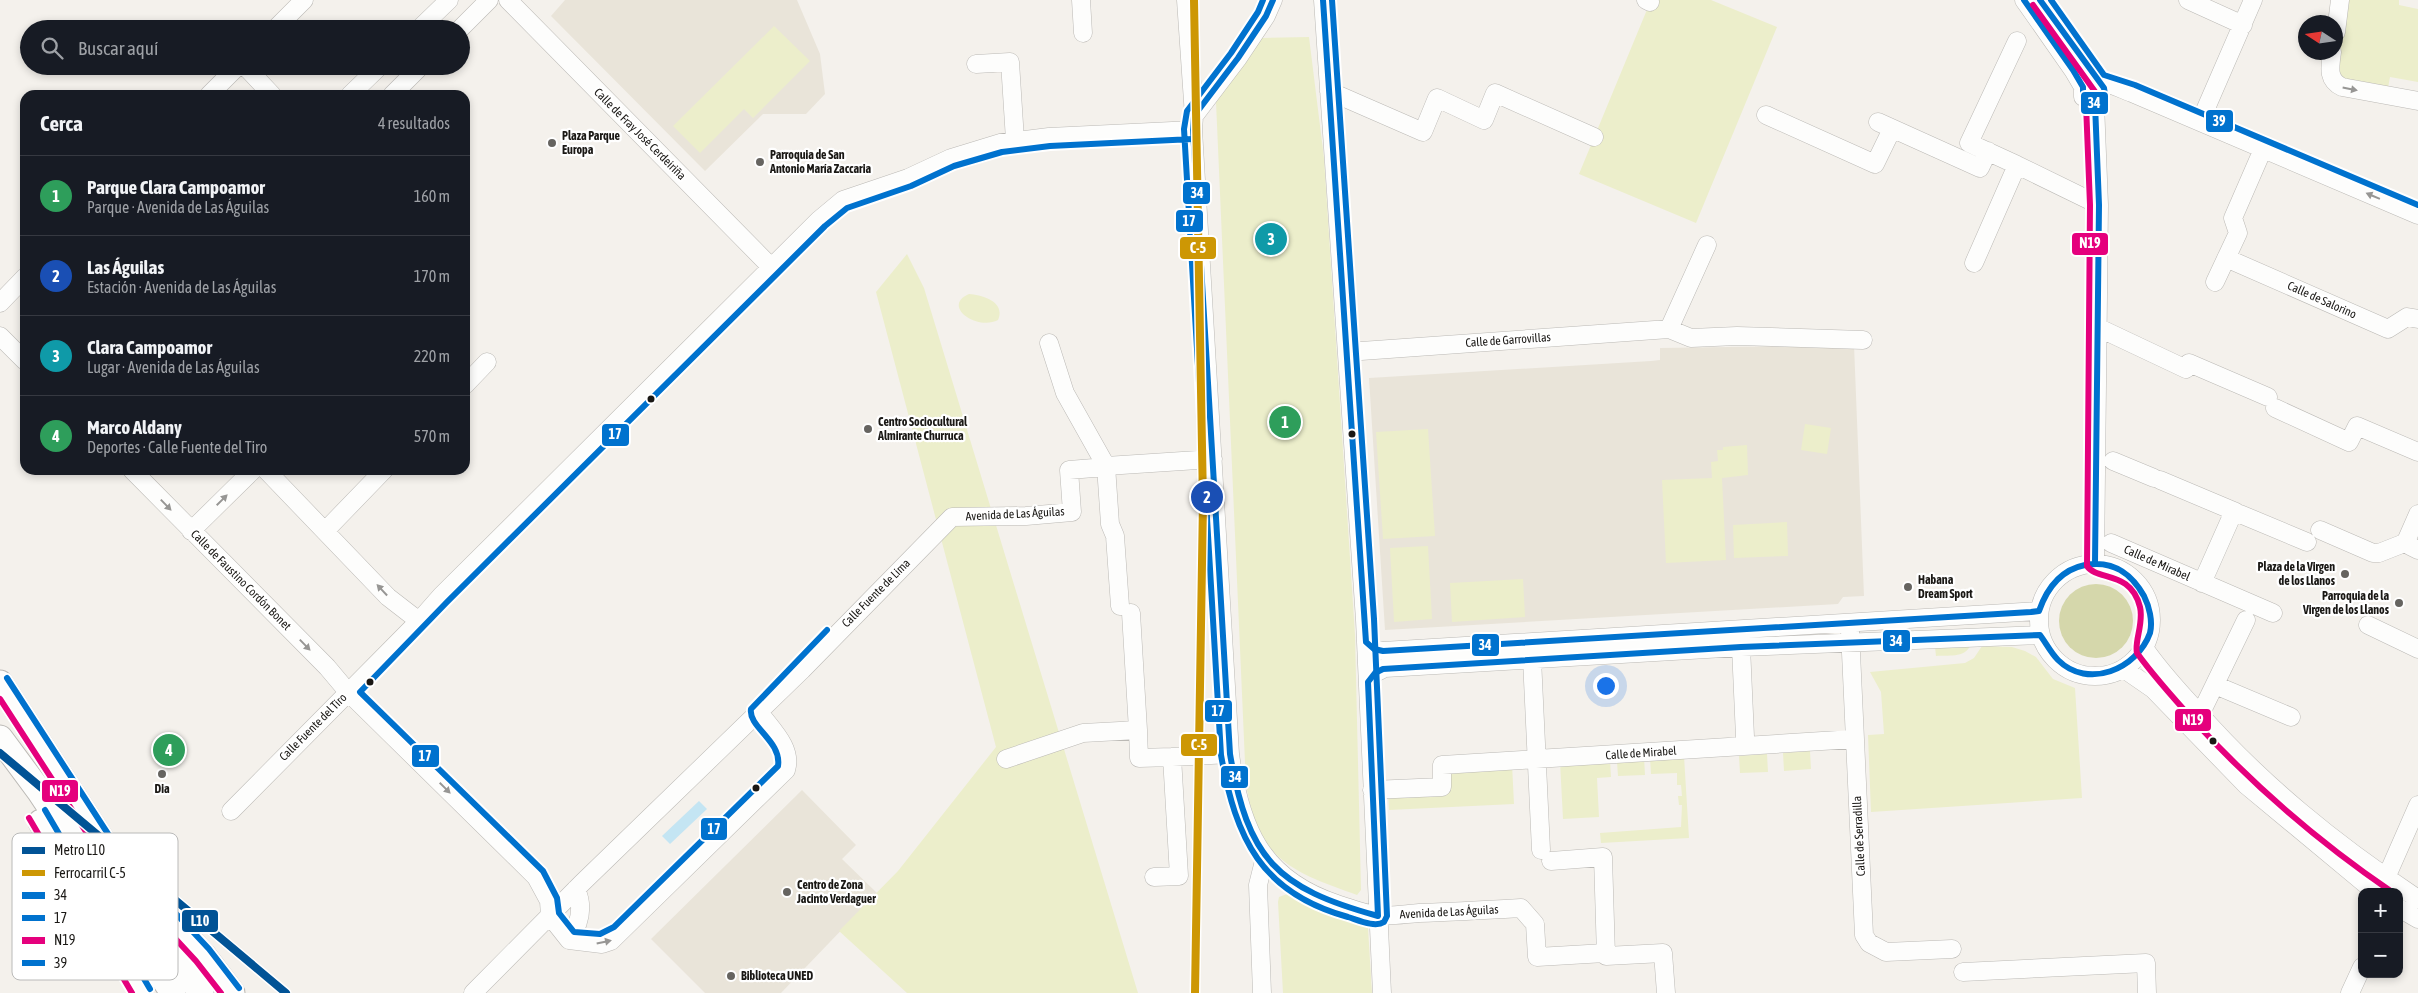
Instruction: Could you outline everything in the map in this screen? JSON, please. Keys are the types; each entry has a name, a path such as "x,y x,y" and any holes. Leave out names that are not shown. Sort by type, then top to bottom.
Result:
{"highway":[{"path":"0,683 97,833"},
{"path":"1,739 26,796 47,833"},
{"path":"1,739 67,833"},
{"path":"178,928 203,955 232,993"},
{"path":"178,958 201,993"},
{"path":"164,980 173,993"}],"street":[{"path":"284,20 304,0"},
{"path":"428,20 449,0"},
{"path":"469,20 490,0"},
{"name":"Calle de Fray José Cerdeiriña","path":"508,0 772,268"},
{"path":"1081,0 1083,33"},
{"name":"Avenida de Las Águilas","path":"1186,0 1230,754 1238,801 1245,823 1252,838 1266,857 1290,880 1332,902 1378,916 1521,908 1535,924 1537,957 1606,954"},
{"path":"1193,123 1266,16 1273,0"},
{"path":"1323,0 1366,642 1382,993"},
{"path":"2024,0 2073,70 2091,85 2104,88 2105,95 2096,104 2099,205 2095,563"},
{"path":"2040,0 2091,85 2132,93 2418,216"},
{"path":"2188,0 2243,25"},
{"path":"2200,122 2253,0"},
{"path":"2338,15 2340,0"},
{"path":"2017,41 1969,143 2099,205"},
{"path":"2331,60 2331,78 2342,87 2418,101"},
{"path":"976,64 1010,62 1015,140"},
{"path":"214,90 229,75"},
{"path":"253,75 267,90"},
{"path":"355,90 371,75"},
{"path":"397,90 412,75"},
{"path":"1329,91 1423,132 1437,98 1484,120 1495,93 1594,137"},
{"path":"1766,116 1875,164 1885,125 1980,168 1988,151"},
{"name":"Calle Fuente del Tiro","path":"231,811 419,621 448,589 772,268 818,220 843,200 908,178 951,158 1000,143 1193,123"},
{"path":"2215,282 2238,232 2233,218 2263,149"},
{"path":"1974,263 2017,165"},
{"path":"1669,329 1707,245"},
{"name":"Calle de Salorino","path":"2226,258 2388,329 2407,318 2418,319"},
{"path":"0,303 20,282"},
{"path":"2097,327 2186,369 2189,363 2349,442 2357,426 2418,452"},
{"name":"Calle de Garrovillas","path":"1347,352 1669,329 1691,338 1738,336 1862,340"},
{"path":"0,336 20,356"},
{"path":"1049,343 1065,394 1100,467 1110,524 1115,536 1126,609 1139,758 1230,754"},
{"path":"470,380 487,362"},
{"name":"Avenida de Las Águilas","path":"952,517 1026,516 1072,512 1069,470 1213,459"},
{"path":"2113,461 2306,542"},
{"name":"Calle de Faustino Cordón Bonet","path":"137,475 327,667 348,692 536,877 550,901 550,916"},
{"path":"192,531 248,475"},
{"path":"271,475 326,530 388,597 419,621"},
{"path":"326,530 379,475"},
{"name":"Calle de Mirabel","path":"2202,583 2236,512"},
{"path":"2320,530 2373,553 2413,547 2418,514"},
{"name":"Calle Fuente de Lima","path":"473,993 576,889 759,712 952,517"},
{"name":"Calle de Mirabel","path":"2111,543 2274,613"},
{"path":"2095,563 2112,565 2130,575 2145,592 2152,616 2145,649 2124,669 2100,676 2081,674 2059,663 2048,652 2040,635 2038,622 2043,598 2053,582 2069,569 2095,563"},
{"path":"1366,642 1374,649 1383,651 2039,610"},
{"path":"2198,736 2200,715 2246,620"},
{"path":"1850,623 1851,642"},
{"path":"2368,626 2418,649"},
{"path":"1368,682 1375,673 1385,668 1741,647 2040,635"},
{"name":"Calle de Serradilla","path":"1851,642 1864,935 1869,943 1886,952 1952,948"},
{"path":"1741,647 1745,742"},
{"path":"2145,649 2162,672 2253,772 2387,885 2418,899"},
{"path":"1532,659 1537,759 1546,855 1602,857 1606,954 1663,953 1666,993"},
{"path":"2124,669 2153,689 2246,785 2370,888"},
{"path":"2215,685 2291,717"},
{"path":"550,916 569,940 602,944 611,942 786,770 789,761 785,748 759,712"},
{"path":"1006,759 1083,733 1138,730"},
{"name":"Calle de Mirabel","path":"1372,790 1442,787 1442,765 1745,742 1854,739"},
{"path":"1154,877 1179,876 1172,757"},
{"path":"2387,885 2418,805"},
{"path":"1262,993 1258,885 1266,857"},
{"path":"569,940 580,916 581,900 576,889"},
{"path":"2403,910 2418,919"},
{"path":"1963,972 2146,963 2147,993"},
{"path":"2350,993 2358,976"},
{"path":"134,980 142,993"}],"shaded area":[{"path":"565,0 797,0 820,54 825,94 806,114 763,114 705,171 551,16"},
{"path":"1854,345 1864,596 1843,597 1838,604 1385,630 1369,378 1651,361 1660,360 1660,348"},
{"name":"Centro de Zona Jacinto Verdaguer","path":"802,790 856,845 842,859 877,893 781,993 705,993 651,939"}],"green space":[{"path":"1651,0 1711,0 1777,27 1696,223 1579,174"},
{"path":"2346,0 2399,0 2399,5 2418,9 2418,82 2390,77 2388,88 2341,82 2335,72 2337,60 2343,60 2343,20"},
{"path":"774,26 810,61 753,118 744,109 700,153 673,126"},
{"path":"1309,37 1324,158 1355,635 1361,890 1357,895 1300,872 1276,854 1266,843 1258,829 1252,813 1246,785 1216,102 1262,38"},
{"path":"907,254 924,288 1138,993 907,993 839,931 898,871 996,747 876,292"},
{"path":"969,294 981,296 996,304 1000,314 998,320 990,323 981,322 965,316 960,310 959,305 961,299"},
{"path":"1805,424 1831,428 1827,454 1801,450"},
{"path":"1428,429 1435,536 1383,539 1376,432"},
{"path":"1747,445 1748,475 1722,478 1726,560 1666,563 1662,480 1712,478 1711,462 1718,461 1717,450 1723,450 1723,447"},
{"path":"1787,522 1788,556 1734,558 1733,525"},
{"path":"1428,546 1432,619 1394,622 1390,548"},
{"path":"1523,579 1525,617 1452,622 1450,583"},
{"path":"2096,584 2117,590 2127,600 2133,621 2127,642 2117,652 2096,658 2075,652 2065,642 2059,621 2065,600 2075,590"},
{"path":"1970,646 1968,650 1960,654 1936,656 1935,647"},
{"path":"1982,646 2012,647 2025,651 2036,657 2053,679 2075,688 2082,798 1871,812 1868,735 1884,734 1881,692 1870,672 1965,663 1974,658"},
{"path":"1810,751 1811,769 1784,771 1783,753"},
{"path":"1767,754 1768,772 1740,773 1739,756"},
{"path":"1684,756 1689,838 1601,843 1600,833 1681,827 1682,805 1679,805 1678,796 1682,796 1681,785 1677,785 1677,773 1651,774 1650,758"},
{"path":"1644,757 1645,775 1618,776 1617,762"},
{"path":"1610,760 1611,777 1597,778 1599,817 1563,819 1560,762"},
{"path":"1512,764 1514,804 1389,810 1388,792 1446,789 1445,768"},
{"path":"1287,894 1368,928 1372,993 1283,993 1278,902 1279,897"}],"water":[{"path":"699,801 707,809 670,844 662,836"}],"metro line":[{"name":"L10","path":"0,753 95,833"},
{"name":"L10","path":"178,902 286,993"}],"rail line":[{"name":"C-5","path":"1194,0 1203,502 1195,993"}],"transit line":[{"name":"17","path":"1263,0 1258,12 1231,53 1187,111 1184,129 1221,755 1227,785 1245,837 1258,859 1274,877 1294,893 1318,907 1371,924 1380,924 1384,922 1387,916 1374,619 1332,0"},
{"name":"34","path":"1273,0 1266,16 1238,58 1194,116 1193,130 1230,754 1237,790 1246,820 1258,844 1272,864 1291,880 1314,894 1378,916 1368,682 1375,673 1383,669 1741,647 2040,635 2055,657 2070,669 2083,674 2097,674 2123,665 2144,646 2150,633 2151,624 2149,609 2144,596 2133,581 2120,570 2104,564 2095,564 2076,567 2068,571 2050,588 2039,611 2031,612 1383,651 1374,649 1366,642 1323,0"},
{"name":"34","path":"2024,0 2073,70 2083,87 2083,99 2089,104 2101,102 2105,95 2104,88 2040,0"},
{"name":"39","path":"2051,0 2104,75 2135,85 2418,205"},
{"name":"N19","path":"2033,5 2096,93 2088,98 2086,104 2090,205 2087,566 2098,574 2122,582 2136,595 2141,613 2137,653 2158,680 2218,747 2265,792 2314,834 2386,888"},
{"name":"34","path":"2095,104 2099,205 2095,563"},
{"name":"17","path":"827,630 751,709 751,716 775,749 778,757 778,766 614,927 600,934 574,932 559,913 557,898 543,871 360,692 447,602 825,226 847,208 911,186 954,166 1002,152 1050,146 1193,139"},
{"name":"39","path":"7,678 107,833"},
{"name":"N19","path":"0,699 87,833"},
{"name":"39","path":"45,810 58,833"},
{"name":"N19","path":"29,818 38,833"},
{"name":"39","path":"178,916 209,949 239,988"},
{"name":"N19","path":"178,942 221,993"},
{"name":"N19","path":"124,980 132,993"},
{"name":"39","path":"145,980 150,989"}],"place":[{"name":"Plaza Parque Europa","path":"552,143"},
{"name":"Parroquia de San Antonio María Zaccaria","path":"760,162"},
{"name":"Clara Campoamor","path":"1271,239"},
{"name":"Parque Clara Campoamor","path":"1285,422"},
{"name":"Centro Sociocultural Almirante Churruca","path":"868,429"},
{"name":"Las Águilas","path":"1207,497"},
{"name":"Plaza de la Virgen de los Llanos","path":"2345,574"},
{"name":"Habana Dream Sport","path":"1908,587"},
{"name":"Parroquia de la Virgen de los Llanos","path":"2399,603"},
{"name":"Marco Aldany","path":"169,750"},
{"name":"Dia","path":"162,774"},
{"name":"Centro de Zona Jacinto Verdaguer","path":"787,892"},
{"name":"Biblioteca UNED","path":"731,976"}]}
